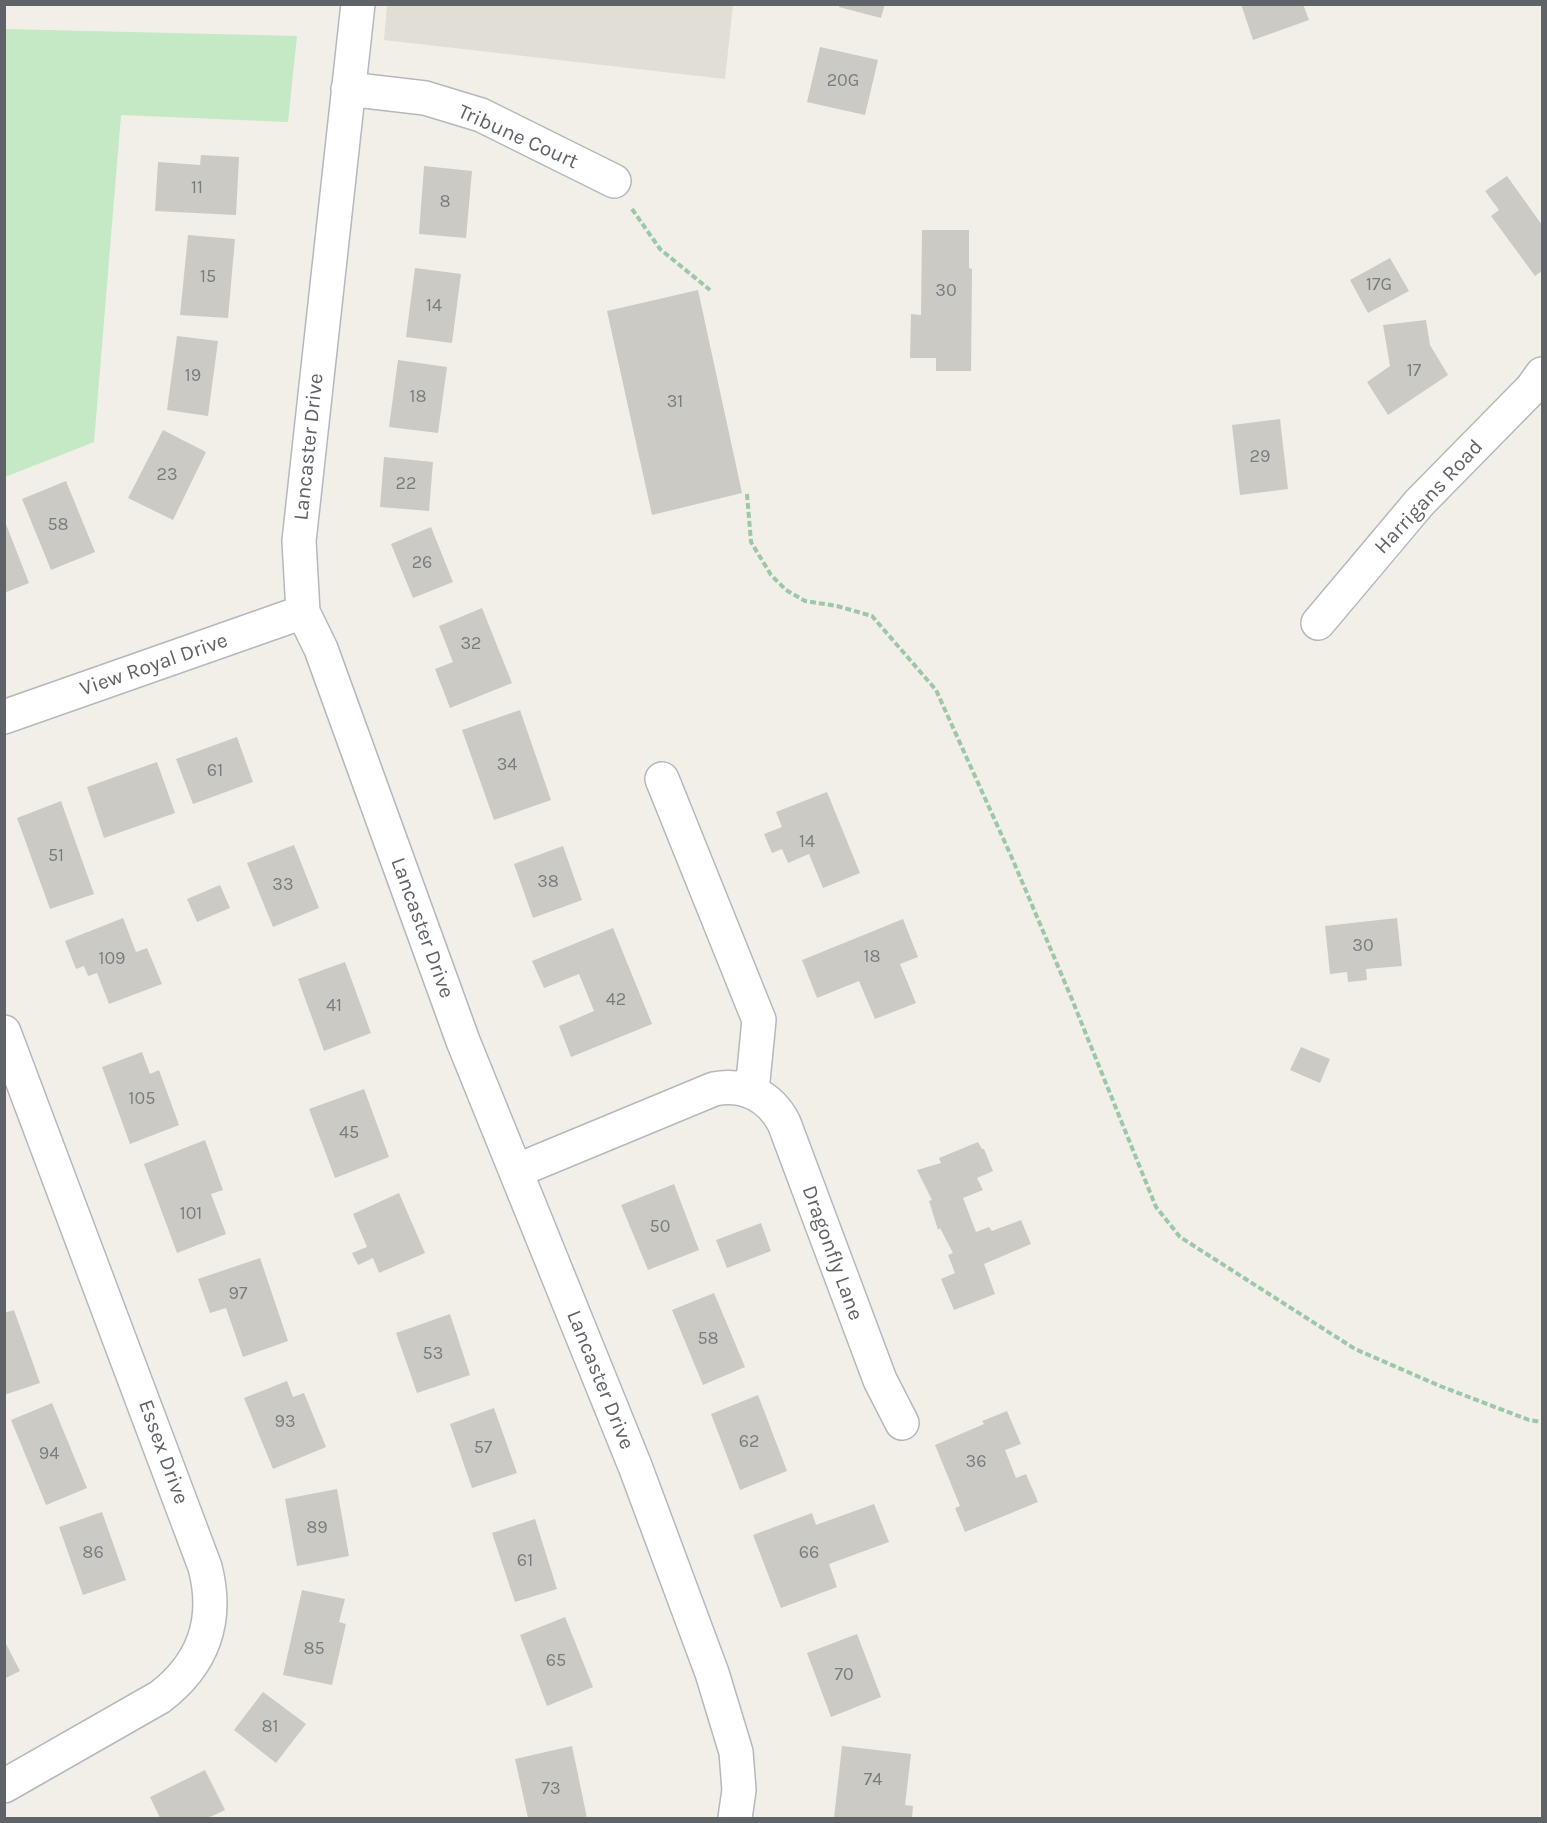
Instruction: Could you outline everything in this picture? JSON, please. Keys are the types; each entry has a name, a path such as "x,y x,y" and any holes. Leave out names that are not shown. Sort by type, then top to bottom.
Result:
{"street":[{"name":"Lancaster Drive","path":"358,4 299,542 303,612 321,649 464,1041 635,1466 712,1673 736,1752 739,1790 735,1818"},
{"name":"Tribune Court","path":"348,89 425,98 481,115 614,181"},
{"name":"Harrigans Road","path":"1318,623 1419,503 1532,388 1542,374"},
{"name":"View Royal Drive","path":"4,717 303,612"},
{"path":"516,1171 714,1089 733,1087 752,1091 759,1020 662,779"},
{"name":"Essex Drive","path":"4,1032 205,1567 211,1602 210,1619 204,1642 193,1664 178,1682 160,1697 4,1786"},
{"name":"Dragonfly Lane","path":"752,1091 768,1101 784,1123 880,1380 902,1423"}],"path":[{"path":"614,181 660,249 710,290"},
{"path":"747,494 752,542 771,575 786,590 805,601 837,606 872,616 936,690 989,805 1071,996 1156,1206 1180,1237 1355,1349 1440,1386 1529,1420 1542,1422"}],"shaded area":[{"path":"387,5 733,5 725,79 384,40"}],"green space":[{"path":"5,29 297,36 288,122 121,115 94,442 5,477"}],"building":[{"path":"839,4 885,4 881,18 839,7"},
{"path":"1241,4 1303,4 1309,20 1253,40"},
{"path":"820,47 878,60 865,115 807,102"},
{"path":"201,155 239,157 236,215 155,211 158,162 200,165"},
{"path":"424,166 472,171 466,238 419,234"},
{"path":"1507,176 1542,225 1542,271 1535,276 1491,216 1499,210 1485,191"},
{"path":"922,230 969,230 969,268 972,269 971,371 936,371 936,358 910,358 911,314 921,315"},
{"path":"188,235 235,239 228,318 180,315"},
{"path":"1390,258 1409,291 1368,313 1350,280"},
{"path":"415,268 461,274 452,343 406,337"},
{"path":"698,290 742,493 652,515 607,311"},
{"path":"1426,320 1430,345 1448,375 1388,415 1367,382 1390,366 1383,325"},
{"path":"177,336 218,341 208,416 167,410"},
{"path":"398,360 447,367 438,433 389,427"},
{"path":"1280,419 1288,489 1240,495 1232,425"},
{"path":"163,430 206,452 173,520 128,498"},
{"path":"384,457 433,462 429,511 380,507"},
{"path":"66,481 95,552 51,570 22,499"},
{"path":"4,519 29,583 4,593"},
{"path":"431,527 453,582 413,598 391,544"},
{"path":"482,608 512,683 450,708 435,669 453,662 439,626"},
{"path":"520,710 551,800 494,820 462,730"},
{"path":"237,737 253,782 193,804 176,759"},
{"path":"157,762 175,813 104,838 87,787"},
{"path":"827,792 860,873 823,888 809,854 788,863 782,849 772,853 764,834 782,827 776,812"},
{"path":"61,801 94,894 50,909 17,818"},
{"path":"294,845 319,908 273,927 247,863"},
{"path":"563,846 582,900 533,918 514,864"},
{"path":"220,885 230,908 197,922 187,899"},
{"path":"123,918 136,952 147,948 162,984 109,1004 97,973 88,976 84,966 76,969 65,941"},
{"path":"1397,918 1402,966 1366,969 1367,980 1348,982 1347,972 1330,974 1325,926"},
{"path":"903,919 918,957 900,964 916,1003 875,1019 859,981 817,998 802,960"},
{"path":"613,928 652,1024 571,1057 559,1026 594,1011 579,974 544,988 532,961"},
{"path":"345,962 371,1033 324,1051 298,979"},
{"path":"1301,1047 1330,1059 1320,1083 1290,1070"},
{"path":"142,1052 150,1074 159,1070 179,1125 130,1144 102,1067"},
{"path":"364,1089 389,1157 335,1178 309,1109"},
{"path":"205,1140 223,1190 211,1194 226,1234 177,1253 144,1164"},
{"path":"978,1142 984,1149 993,1171 977,1178 983,1190 963,1198 976,1232 989,1227 992,1231 1021,1220 1031,1244 984,1264 995,1294 954,1310 941,1279 955,1273 948,1255 953,1253 940,1228 938,1230 929,1201 932,1200 917,1170 941,1163 939,1158"},
{"path":"674,1184 699,1250 648,1270 621,1205"},
{"path":"399,1193 425,1253 379,1273 373,1258 358,1265 352,1253 367,1247 353,1214"},
{"path":"761,1223 771,1251 727,1268 716,1240"},
{"path":"260,1258 288,1341 243,1357 226,1308 210,1313 198,1279"},
{"path":"714,1293 745,1367 703,1385 672,1310"},
{"path":"14,1310 40,1383 4,1395 4,1313"},
{"path":"450,1314 470,1375 417,1393 396,1333"},
{"path":"287,1381 293,1397 304,1393 326,1447 273,1469 244,1398"},
{"path":"758,1395 787,1471 740,1490 711,1414"},
{"path":"52,1403 87,1488 46,1505 11,1420"},
{"path":"494,1408 517,1473 472,1488 450,1424"},
{"path":"1007,1411 1021,1444 1005,1450 1016,1478 1026,1474 1038,1502 965,1532 955,1508 960,1506 935,1445 984,1424 982,1421"},
{"path":"337,1489 349,1556 297,1566 285,1499"},
{"path":"874,1504 889,1542 829,1564 837,1587 781,1608 753,1535 812,1513 816,1525"},
{"path":"102,1512 126,1580 83,1595 59,1527"},
{"path":"535,1519 557,1589 515,1602 492,1533"},
{"path":"302,1590 345,1599 339,1622 346,1624 332,1685 283,1675"},
{"path":"565,1617 593,1687 547,1706 520,1635"},
{"path":"857,1634 881,1697 831,1717 807,1653"},
{"path":"4,1640 20,1671 4,1679"},
{"path":"263,1692 306,1724 276,1763 234,1730"},
{"path":"572,1746 587,1818 528,1818 515,1759"},
{"path":"842,1746 911,1754 905,1805 913,1806 912,1818 834,1818"},
{"path":"205,1770 225,1810 208,1818 160,1818 150,1797"}]}
